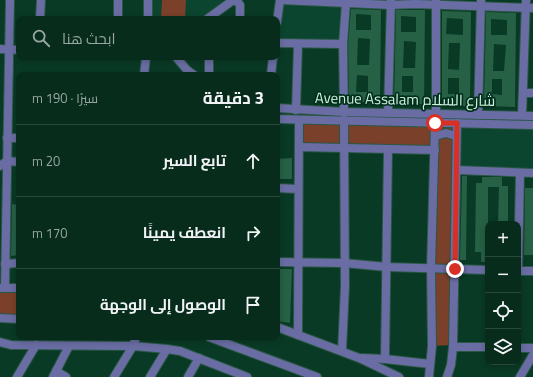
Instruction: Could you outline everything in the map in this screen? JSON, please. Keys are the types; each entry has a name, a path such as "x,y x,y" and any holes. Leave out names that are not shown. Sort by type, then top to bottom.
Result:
{"street":[{"path":"10,0 4,49 7,138 3,164 5,264 2,288 16,288"},
{"path":"40,0 40,16"},
{"path":"118,0 118,16"},
{"path":"148,0 148,16"},
{"path":"278,16 280,0 346,3 436,2 528,5 529,31 524,61 522,115"},
{"path":"211,16 232,1 237,1 240,5 240,16"},
{"path":"388,112 391,2"},
{"path":"436,2 436,113"},
{"path":"344,112 342,44 346,3"},
{"path":"478,115 481,3"},
{"path":"280,43 342,44"},
{"path":"296,110 298,44"},
{"path":"4,49 16,50"},
{"path":"144,72 146,60"},
{"path":"179,60 190,72"},
{"path":"209,60 209,72"},
{"path":"271,72 273,60"},
{"path":"524,61 533,61"},
{"path":"523,93 533,93"},
{"name":"Avenue Assalam شارع السلام","path":"280,108 344,112 533,116"},
{"name":"Avenue Assalam شارع السلام","path":"280,119 533,125"},
{"path":"298,335 299,120"},
{"path":"342,351 345,286 344,120"},
{"path":"429,377 432,346 431,268 436,136 435,123"},
{"path":"447,377 451,365 453,346 457,123"},
{"path":"436,136 440,134 456,136"},
{"path":"7,138 16,138"},
{"path":"299,147 435,150"},
{"path":"385,359 388,149"},
{"path":"3,164 16,162"},
{"path":"456,170 533,173"},
{"path":"518,257 520,173"},
{"path":"280,188 298,189"},
{"path":"280,262 344,263 387,267 485,270"},
{"path":"5,264 16,264"},
{"path":"521,271 533,271"},
{"path":"0,318 16,319"},
{"path":"280,328 359,358 398,377"},
{"path":"114,377 133,346 135,340"},
{"path":"217,340 317,377"},
{"path":"0,342 11,345 133,346 167,349 180,351 247,377"},
{"path":"18,377 36,345"},
{"path":"66,377 55,374 69,346"},
{"path":"453,346 485,347"},
{"path":"521,348 533,348"},
{"path":"150,377 167,349"},
{"path":"520,377 533,355"},
{"path":"188,377 199,358"},
{"path":"359,358 430,364"}],"shaded area":[{"path":"146,0 230,0 207,16 146,16"},
{"path":"162,0 186,0 185,16 161,16"},
{"path":"281,0 389,0 389,4 346,3 345,46 280,45 280,16 279,16"},
{"path":"299,120 457,123 452,345 433,346 435,150 299,147"},
{"path":"457,123 533,125 533,173 456,170"},
{"path":"0,291 16,292 16,316 0,315"}],"building":[{"path":"351,9 381,10 380,102 349,102 348,44","holes":["356,14 371,15 371,30 356,30","358,38 370,39 369,65 357,65","357,75 368,76 368,92 356,92"]},
{"path":"396,10 425,10 424,104 394,103","holes":["401,16 416,17 416,32 401,32","404,41 416,42 415,68 403,68","402,76 413,76 413,92 402,92"]},
{"path":"442,11 471,12 470,106 442,106","holes":["447,18 463,19 463,35 446,34","449,43 460,43 459,70 448,69","448,78 459,78 459,94 448,94"]},
{"path":"486,12 516,13 515,107 484,106","holes":["491,19 507,20 507,35 491,35","494,44 506,45 504,71 493,71","492,79 502,79 502,95 492,94"]},
{"path":"292,158 292,179 280,179 280,159"},
{"path":"462,176 467,176 466,260 460,260"},
{"path":"482,177 502,177 502,186 508,186 508,221 498,221 499,187 488,187 488,221 485,221 485,262 481,262 481,252 475,252 476,183 482,183"},
{"path":"525,188 533,188 533,255 524,255"},
{"path":"12,204 16,205 16,255 11,256"},
{"path":"280,269 292,269 290,323 280,321"}],"route":[{"path":"435,123 457,123 455,269"}]}
